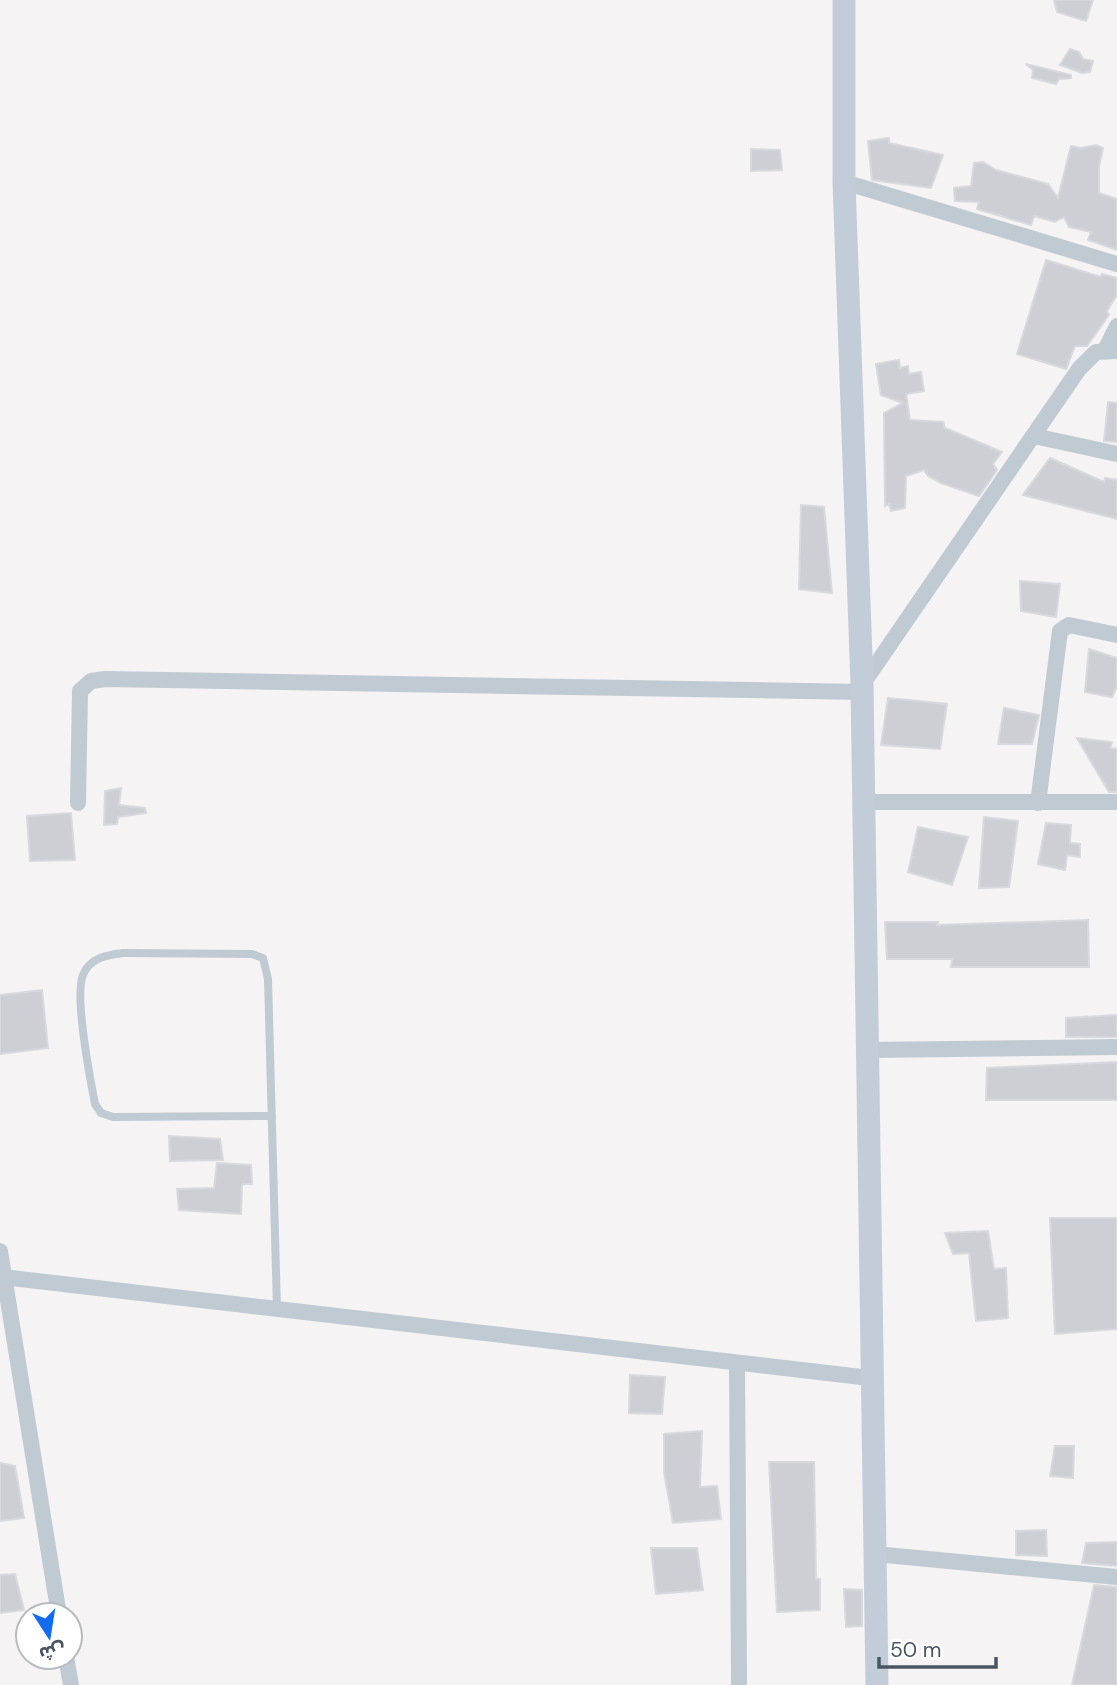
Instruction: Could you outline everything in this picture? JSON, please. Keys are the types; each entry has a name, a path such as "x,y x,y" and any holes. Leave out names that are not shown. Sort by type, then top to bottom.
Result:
{"street":[{"path":"844,0 844,182 862,689 870,1378 877,1685"},
{"path":"844,182 1117,264"},
{"path":"862,689 1088,358 1111,351 1117,326"},
{"path":"1034,436 1117,454"},
{"path":"1038,803 1060,631 1069,625 1117,635"},
{"path":"78,803 80,691 91,681 104,679 778,693 862,689"},
{"path":"862,802 1117,803"},
{"path":"866,1049 1117,1047"},
{"path":"0,1251 57,1601"},
{"path":"3,1278 870,1378"},
{"path":"737,1363 739,1685"},
{"path":"875,1554 1117,1577"}],"lane":[{"path":"272,1116 113,1117 101,1113 93,1096 80,996 83,974 90,964 105,956 124,953 251,954 263,958 268,979 272,1116 277,1309"}],"building":[{"path":"1054,0 1093,0 1086,21 1057,12"},
{"path":"1070,49 1079,52 1083,59 1093,61 1090,72 1082,73 1060,65"},
{"path":"1026,64 1071,75 1071,78 1059,79 1056,84 1032,78 1033,70"},
{"path":"889,138 889,143 943,155 931,188 872,180 868,141"},
{"path":"1096,145 1103,148 1099,166 1099,193 1117,199 1117,250 1088,240 1091,232 1069,227 1064,217 1055,222 1034,216 1031,225 977,209 979,202 955,201 954,188 971,186 974,163 983,162 996,170 1048,184 1058,198 1071,146 1081,148"},
{"path":"751,149 780,150 782,170 751,171"},
{"path":"1046,260 1101,277 1102,274 1117,278 1117,295 1107,311 1109,315 1087,346 1075,346 1066,369 1017,354"},
{"path":"899,360 900,368 908,366 909,374 921,372 924,391 906,394 910,420 943,422 945,428 1002,452 993,464 997,470 979,496 941,483 928,476 924,470 906,476 905,508 891,511 889,504 885,506 884,413 903,403 881,395 876,364"},
{"path":"1108,402 1117,403 1117,442 1104,441"},
{"path":"1050,458 1104,482 1105,478 1117,480 1117,519 1023,495"},
{"path":"801,505 824,507 832,593 799,589"},
{"path":"1020,581 1060,584 1056,617 1021,611"},
{"path":"1089,649 1117,658 1117,686 1112,697 1085,692"},
{"path":"888,698 947,704 940,749 881,745"},
{"path":"1004,708 1039,715 1032,744 998,744"},
{"path":"1077,738 1112,742 1110,748 1117,749 1117,792 1109,792"},
{"path":"121,788 119,805 145,808 146,813 118,817 117,824 104,825 105,791"},
{"path":"71,813 75,860 30,861 27,816"},
{"path":"984,817 1018,821 1009,887 979,888"},
{"path":"1046,823 1071,825 1070,843 1080,844 1080,857 1067,855 1065,870 1038,864"},
{"path":"918,827 968,837 952,885 908,872"},
{"path":"1088,920 1089,967 951,967 952,959 887,959 885,922 938,922 937,925"},
{"path":"42,990 48,1048 0,1054 0,995"},
{"path":"1117,1015 1117,1037 1066,1037 1066,1018"},
{"path":"1117,1062 1117,1100 986,1100 987,1068"},
{"path":"169,1136 220,1139 223,1160 170,1161"},
{"path":"217,1163 251,1165 252,1184 242,1184 241,1214 179,1210 177,1189 214,1188"},
{"path":"1050,1218 1117,1218 1117,1329 1055,1334"},
{"path":"988,1231 994,1269 1006,1268 1008,1318 976,1321 969,1253 953,1254 945,1233"},
{"path":"630,1375 665,1377 662,1414 629,1413"},
{"path":"702,1431 700,1487 717,1486 721,1519 673,1523 664,1472 664,1434"},
{"path":"1055,1446 1074,1446 1073,1478 1050,1476"},
{"path":"769,1462 814,1462 816,1579 820,1579 820,1610 777,1612"},
{"path":"0,1463 15,1466 24,1518 0,1521"},
{"path":"1046,1530 1047,1556 1016,1555 1016,1531"},
{"path":"1117,1542 1117,1566 1082,1563 1086,1543"},
{"path":"651,1548 697,1548 703,1590 656,1594"},
{"path":"15,1574 22,1601 14,1601 14,1611 0,1613 0,1575"},
{"path":"1094,1585 1117,1587 1117,1685 1072,1685"},
{"path":"844,1589 862,1590 862,1626 846,1627"}]}
